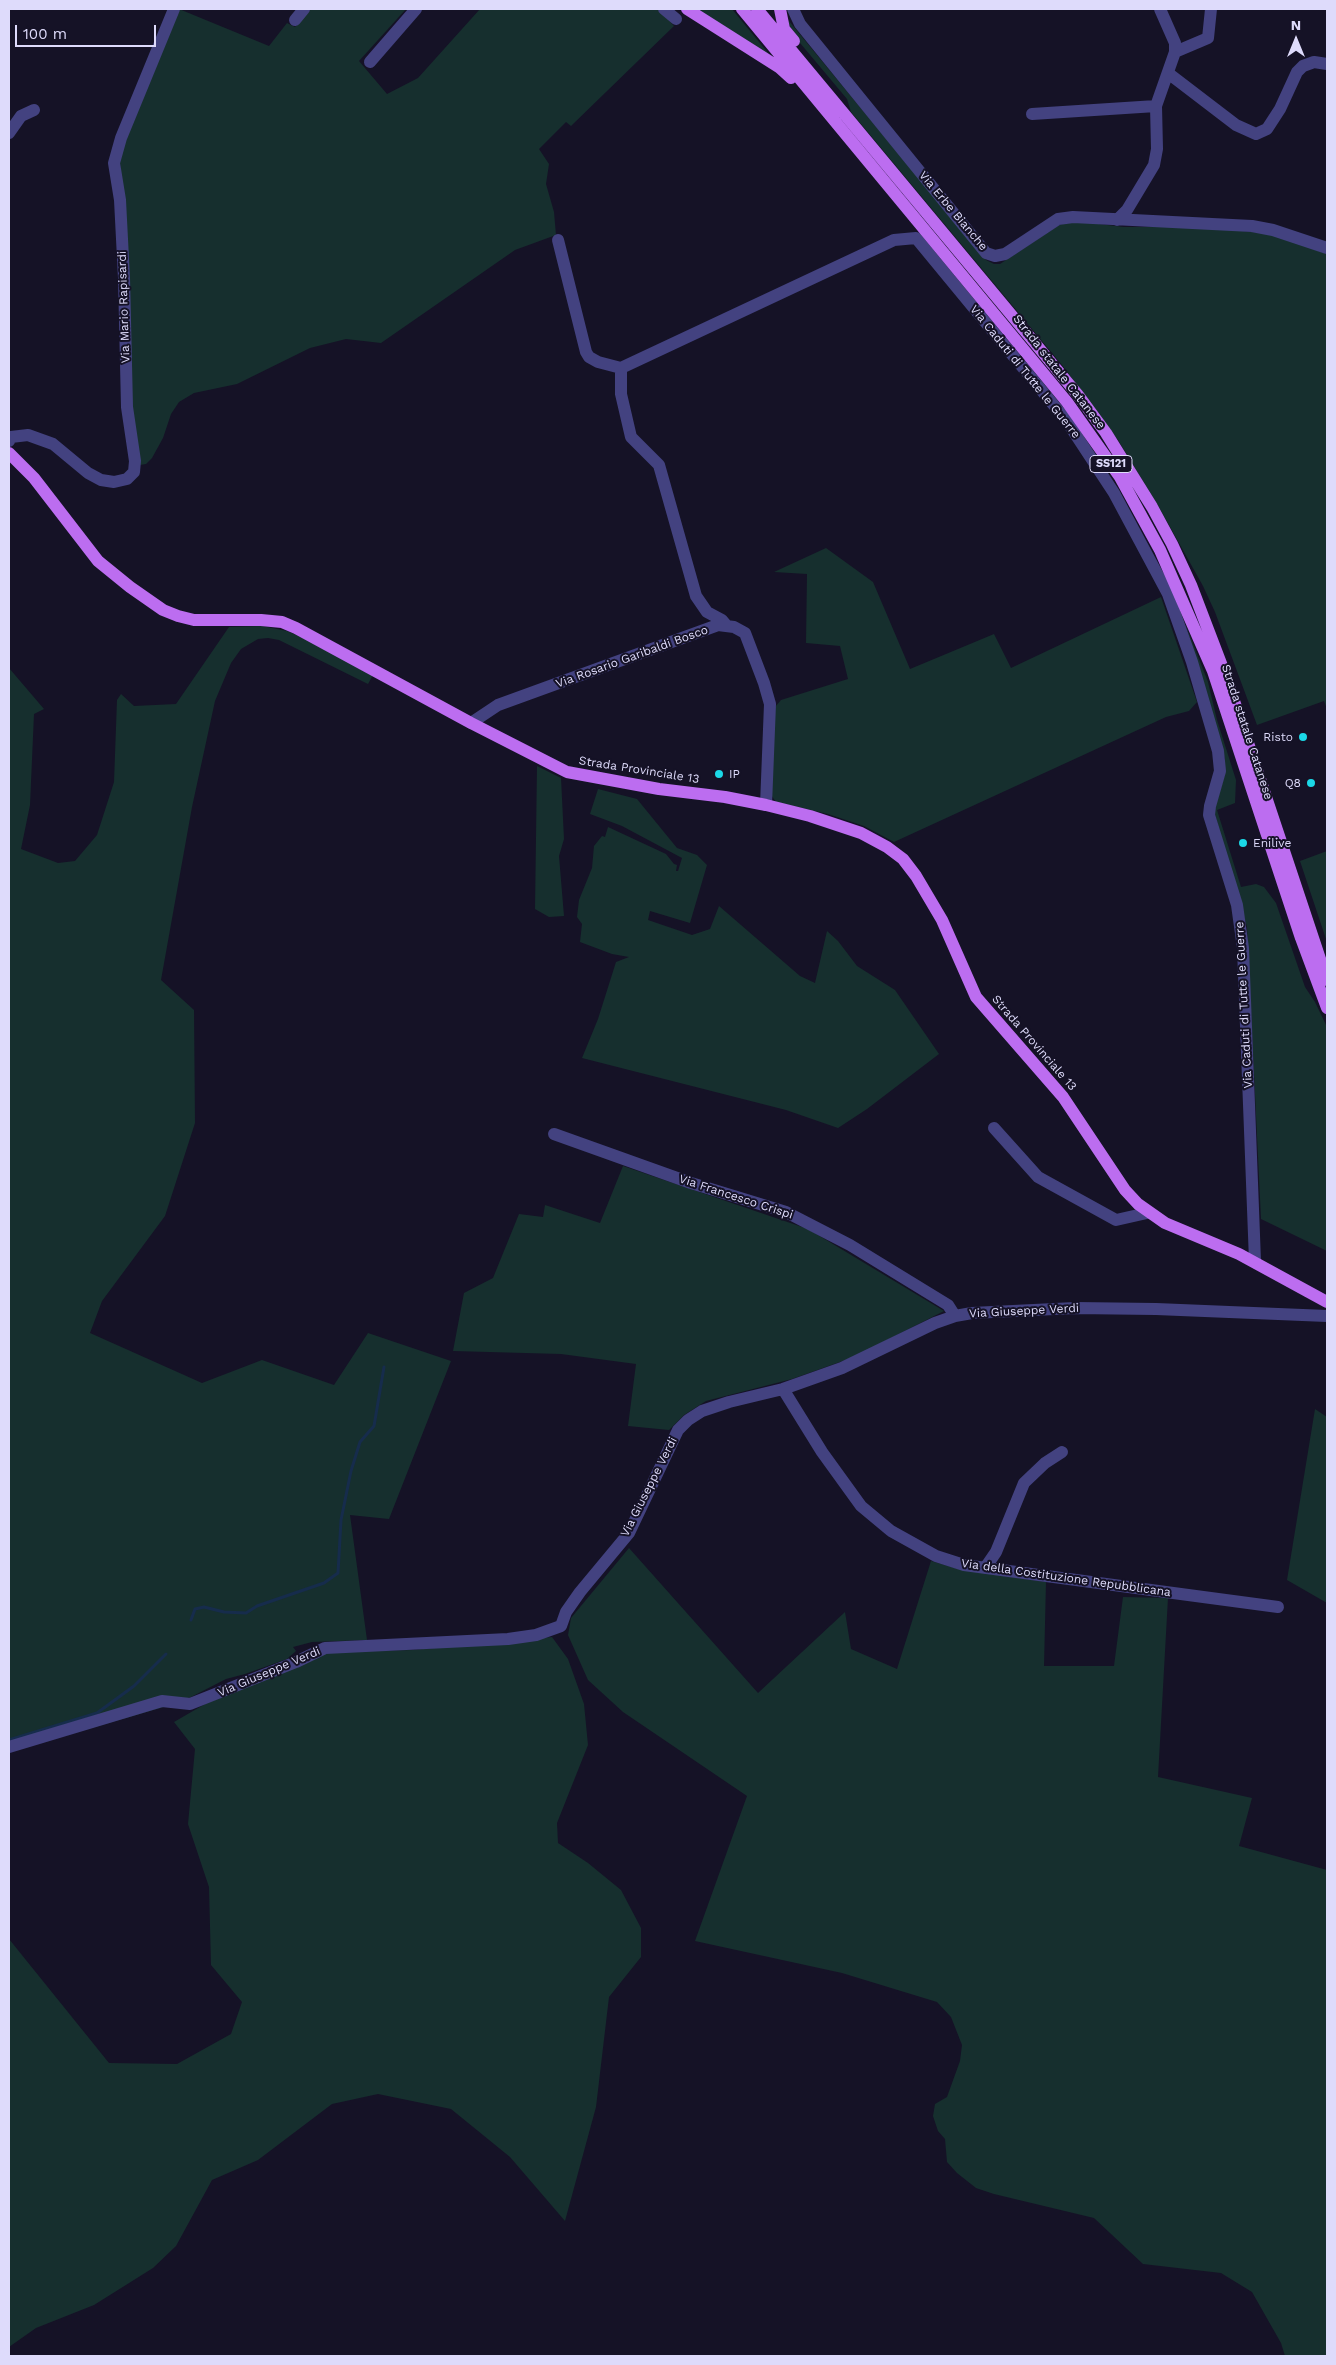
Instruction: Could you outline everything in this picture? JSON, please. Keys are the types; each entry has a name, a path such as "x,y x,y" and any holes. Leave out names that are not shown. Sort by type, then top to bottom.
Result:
{"main road":[{"path":"687,9 780,68 839,124"},
{"name":"Strada statale Catanese","path":"742,9 1067,402 1120,477 1178,587 1213,671 1327,1008"},
{"name":"Strada statale Catanese","path":"757,9 1078,395 1106,433 1152,506 1191,585 1225,674 1327,980"},
{"path":"780,9 784,29 797,45 804,66"},
{"name":"Strada Provinciale 13","path":"9,453 34,478 98,560 130,587 163,610 194,620 261,620 282,622 310,635 471,723 568,772 660,790 725,797 766,805 810,816 862,833 887,847 903,859 916,876 942,920 976,997 1063,1097 1125,1190 1147,1213 1165,1223 1255,1261 1327,1302"}],"street":[{"name":"Via Mario Rapisardi","path":"9,441 11,437 28,434 53,444 88,473 101,480 114,482 127,479 134,472 135,461 127,407 120,200 114,163 121,138 174,9"},
{"path":"295,20 304,9"},
{"path":"370,62 416,9"},
{"path":"664,9 676,19"},
{"name":"Via Erbe Bianche","path":"793,9 800,24 986,253 996,256 1005,254 1058,220 1073,217 1206,222 1252,226 1273,230 1327,248"},
{"path":"1118,220 1127,210 1154,165 1157,149 1156,106 1175,52 1175,43 1160,9"},
{"path":"1175,52 1208,38 1212,9"},
{"path":"1168,73 1236,125 1256,134 1267,130 1280,109 1297,72 1303,66 1314,62 1327,64"},
{"path":"1032,114 1156,106"},
{"path":"9,133 21,116 34,110"},
{"name":"Via Caduti di Tutte le Guerre","path":"621,368 894,240 916,238 1066,420 1114,493 1168,594 1192,662 1218,751 1220,771 1209,815 1236,905 1242,938 1255,1261"},
{"path":"558,240 586,352 589,357 598,362 621,368 621,394 631,437 659,466 696,596 707,612 722,620 727,626 745,633 764,683 770,704 766,805"},
{"name":"Via Rosario Garibaldi Bosco","path":"471,723 498,706 718,625 727,626"},
{"path":"994,1128 1038,1177 1116,1220 1147,1213"},
{"name":"Via Francesco Crispi","path":"554,1134 691,1183 786,1212 850,1245 948,1305 955,1316"},
{"path":"1322,1317 1327,1302"},
{"name":"Via Giuseppe Verdi","path":"9,1748 162,1701 190,1704 296,1662 325,1648 508,1639 536,1635 561,1626 566,1612 580,1592 629,1533 678,1430 688,1420 702,1411 729,1402 783,1389 842,1368 935,1323 955,1316 972,1313 1075,1308 1156,1309 1322,1317"},
{"name":"Via della Costituzione Repubblicana","path":"783,1389 822,1452 861,1506 873,1518 891,1531 936,1556 964,1565 1278,1607"},
{"path":"985,1568 996,1552 1024,1483 1062,1452"}],"green space":[{"path":"179,9 269,46 287,23 295,27 311,9 406,9 359,61 387,94 418,78 480,9 658,9 674,26 571,126 566,122 539,149 549,164 546,184 554,212 556,235 515,250 381,343 346,339 310,348 237,384 194,393 179,402 171,414 163,438 152,458 146,464 140,465 131,404 121,150"},
{"path":"697,9 732,9 773,59"},
{"path":"784,15 986,260 994,264 1000,264 1059,225 1074,221 1124,227 1206,227 1271,234 1327,254 1327,709 1324,701 1257,725 1215,612 1203,586 1160,509 1118,440 1062,365 851,112 847,99 795,37"},
{"path":"826,548 873,582 910,669 994,634 1011,668 1161,597 1197,702 1189,711 1166,717 894,842 864,826 828,814 776,802 771,795 775,707 781,700 848,679 840,646 806,643 807,574 774,572"},
{"path":"1185,623 1208,682 1217,720 1236,780 1235,803 1217,810 1241,887 1256,884 1264,887 1276,903 1305,987 1315,1002 1327,1027 1327,1251 1261,1219 1247,927 1214,811 1225,774 1225,759"},
{"path":"262,626 287,631 301,637 373,675 368,684 279,640 268,638 258,639 241,649 231,663 215,701 192,807 161,980 194,1010 195,1123 165,1216 102,1301 90,1333 202,1383 262,1360 334,1385 368,1333 451,1361 389,1519 350,1515 367,1640 312,1642 293,1647 296,1651 287,1659 226,1679 191,1697 164,1707 9,1752 9,668 44,709 34,714 30,805 21,849 58,863 75,861 97,835 114,782 117,700 121,694 134,706 176,704 229,627"},
{"path":"537,766 561,778 564,839 559,856 564,916 549,917 535,909"},
{"path":"598,789 637,799 677,848 697,855 707,865 690,923 650,911 648,920 692,935 710,929 719,906 800,976 815,983 827,931 838,941 857,966 895,990 939,1054 867,1109 838,1128 786,1110 582,1058 598,1019 616,962 629,957 612,954 580,942 582,924 577,917 579,900 592,868 594,846 602,836 605,837 608,827 666,854 677,865 676,871 678,871 682,858 622,826 590,814"},
{"path":"1327,851 1327,942 1300,861"},
{"path":"623,1166 808,1229 944,1311 854,1357 792,1379 706,1401 684,1415 669,1430 628,1426 636,1364 561,1354 453,1351 464,1293 493,1278 519,1214 543,1217 545,1205 600,1223"},
{"path":"1315,1409 1327,1417 1327,1603 1287,1580"},
{"path":"629,1548 758,1693 845,1612 851,1649 897,1669 931,1561 962,1570 1046,1582 1044,1666 1114,1666 1123,1597 1168,1598 1158,1777 1252,1798 1239,1846 1327,1870 1327,2356 1285,2356 1281,2343 1252,2292 1221,2273 1143,2264 1094,2218 994,2194 976,2188 957,2173 947,2162 945,2139 938,2131 933,2116 935,2104 947,2097 960,2061 962,2045 951,2017 937,2002 842,1973 695,1941 747,1796 623,1712 588,1680 568,1635 571,1618"},
{"path":"552,1637 568,1659 584,1704 588,1745 557,1823 558,1843 588,1863 621,1890 641,1928 641,1957 609,1997 596,2107 565,2221 510,2157 451,2109 378,2094 332,2104 258,2160 212,2180 176,2246 153,2268 94,2305 36,2328 9,2347 9,1939 109,2063 177,2064 231,2034 242,2002 211,1965 209,1887 188,1824 195,1749 174,1722 224,1693 325,1652 412,1650"}],"waterway":[{"path":"191,1620 195,1609 204,1607 224,1612 246,1613 257,1606 324,1583 338,1573 341,1520 351,1471 360,1442 374,1426 384,1367"},
{"path":"9,1740 97,1713 134,1686 166,1654"}],"place":[{"name":"Risto","path":"1303,737"},
{"name":"IP","path":"719,774"},
{"name":"Q8","path":"1311,783"},
{"name":"Enilive","path":"1243,843"}]}
